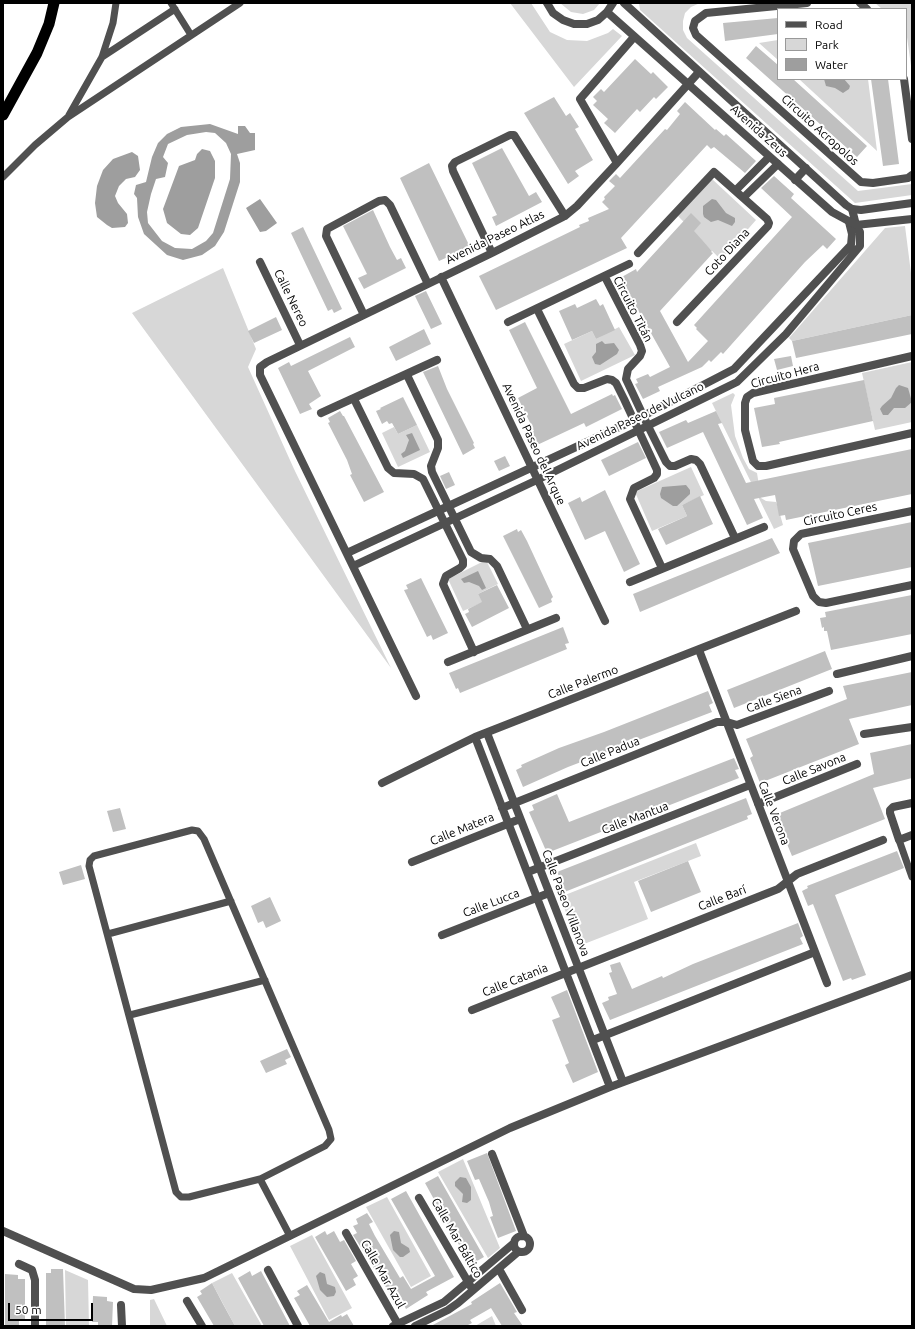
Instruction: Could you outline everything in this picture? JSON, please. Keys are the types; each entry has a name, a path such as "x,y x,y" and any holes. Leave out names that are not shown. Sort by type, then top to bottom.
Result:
{"highway":[{"path":"3,115 37,53 49,24 54,3"},
{"path":"3,100 37,53"}],"street":[{"path":"548,3 554,12 563,20 574,24 586,24 598,20 607,12 613,3"},
{"name":"Avenida Zeus","path":"624,3 852,209"},
{"name":"Circuito Acropolos","path":"807,3 706,13 695,21 694,28 696,35 861,182 873,183 908,178 912,175"},
{"name":"Avenida Zeus","path":"607,12 832,212 852,223"},
{"path":"617,163 580,99 582,94 634,37"},
{"name":"Avenida Paseo Atlas","path":"347,553 260,375 260,367 300,345 492,253 564,216 577,206 699,72"},
{"path":"904,80 912,139"},
{"path":"492,253 453,171 452,166 455,162 510,135 514,135 564,216"},
{"path":"736,190 770,157"},
{"path":"744,197 778,164"},
{"path":"795,180 806,168"},
{"name":"Coto Diana","path":"638,253 710,174 714,172 744,197 769,222 768,226 678,322"},
{"path":"364,315 326,236 327,229 379,201 385,200 390,205 428,284"},
{"path":"852,209 912,203"},
{"name":"Avenida Paseo de Vulcano","path":"347,553 643,416 734,370 777,326 851,245 852,209"},
{"path":"852,223 912,219"},
{"name":"Avenida Paseo de Vulcano","path":"353,566 537,480 737,382 786,334 860,246 860,232 852,223"},
{"name":"Calle Nereo","path":"260,262 300,345"},
{"path":"605,277 628,264"},
{"name":"Avenida Paseo del Arque","path":"441,277 605,621"},
{"name":"Circuito Titán","path":"508,322 605,277 640,345 640,356 626,373 630,390 643,416"},
{"path":"537,309 574,384 578,388 584,388 607,379 612,380 616,383 634,420 657,470 657,474 654,478 634,488 630,499 662,568"},
{"path":"777,326 786,334"},
{"name":"Circuito Hera","path":"912,356 753,393 747,397 744,430 753,461 758,466 766,466 912,433"},
{"path":"321,413 407,375 436,360"},
{"path":"407,375 438,440 438,448 431,466 432,472 471,552 481,558 490,559 497,566 527,629"},
{"path":"354,398 388,468 394,473 418,475 423,479 463,560 463,565 446,576 443,584 474,652"},
{"path":"643,416 666,462 670,466 675,466 691,459 696,460 700,464 735,538"},
{"name":"Circuito Ceres","path":"912,512 801,534 794,541 793,549 813,596 819,602 826,604 912,585"},
{"path":"630,582 764,526"},
{"path":"347,553 416,696"},
{"name":"Calle Palermo","path":"382,783 487,733 796,611"},
{"path":"448,662 556,618"},
{"name":"Calle Verona","path":"699,650 826,983"},
{"path":"837,674 912,656"},
{"name":"Calle Siena","path":"727,722 737,725 829,691"},
{"name":"Calle Padua","path":"502,808 717,722 727,722"},
{"path":"864,734 912,727"},
{"name":"Calle Paseo Villanova","path":"487,733 623,1082"},
{"name":"Calle Paseo Villanova","path":"475,738 610,1087"},
{"name":"Calle Savona","path":"758,804 857,764"},
{"name":"Calle Mantua","path":"528,872 750,785"},
{"path":"912,803 893,807 890,810 899,840 912,835"},
{"name":"Calle Matera","path":"412,862 520,819"},
{"name":"Calle Barí","path":"566,972 778,889 797,874 883,840"},
{"name":"Calle Lucca","path":"442,934 549,893"},
{"path":"593,1040 815,952"},
{"name":"Calle Catania","path":"472,1010 566,972"},
{"path":"3,1231 134,1289 151,1290 204,1278 510,1128 623,1082 912,975"},
{"path":"415,1326 448,1310 518,1252 525,1252 530,1248 530,1241 524,1236 492,1154"},
{"name":"Calle Mar Báltico","path":"419,1198 473,1290"},
{"name":"Calle Mar Azul","path":"346,1233 396,1325"},
{"path":"396,1325 444,1302 514,1243 517,1238 524,1236"},
{"path":"514,1243 518,1252"},
{"path":"19,1264 32,1270 35,1280 35,1326"},
{"path":"499,1269 522,1310"},
{"path":"268,1270 298,1326"},
{"path":"187,1301 202,1326"},
{"path":"121,1305 122,1326"}],"lane":[{"path":"3,177 35,145 68,117 240,3"},
{"path":"68,117 102,57 117,4"},
{"path":"102,57 173,6 191,35"},
{"path":"192,830 198,831 204,839 231,901 329,1130 331,1139 325,1146 260,1179 189,1197 182,1197 176,1192 89,866 90,860 94,856 192,830"},
{"path":"899,840 912,877"},
{"path":"108,934 231,901"},
{"path":"130,1015 265,980"},
{"path":"260,1179 290,1236"}],"green space":[{"path":"510,3 531,3 550,32 567,40 587,41 608,33 613,29 622,36 574,87"},
{"path":"560,3 600,3 594,10 583,14 571,12"},
{"path":"639,3 700,3 691,7 685,13 683,30 687,38 858,191 912,184 912,195 855,203 640,10"},
{"path":"875,3 912,4 912,73 907,37 907,8 881,8"},
{"path":"777,40 777,59 759,43"},
{"path":"800,80 868,80 877,151"},
{"path":"712,179 756,220 721,260 677,215"},
{"path":"905,226 912,281 912,315 792,341 789,338 885,228"},
{"path":"223,268 256,349 248,367 294,469 391,668 132,313"},
{"path":"619,327 635,355 581,381 564,344 592,331 596,339"},
{"path":"912,362 912,422 875,430 862,373"},
{"path":"733,393 735,395 731,405 735,436 743,458 749,469 757,473 761,498 766,501 776,502 777,504 783,525 774,529 712,403"},
{"path":"417,425 430,452 398,467 382,433 394,427 398,434"},
{"path":"691,467 704,495 682,505 687,516 652,531 635,492"},
{"path":"486,560 498,584 478,594 484,605 479,604 463,611 448,579"},
{"path":"696,843 701,856 634,882 648,919 579,946 560,897"},
{"path":"463,1159 500,1248 488,1258 438,1172"},
{"path":"387,1197 431,1276 411,1287 366,1207"},
{"path":"312,1235 352,1308 329,1320 290,1246"},
{"path":"65,1270 88,1280 89,1326 66,1326"},
{"path":"232,1273 262,1326 235,1326 212,1283"},
{"path":"154,1299 167,1326 150,1326 150,1300"},
{"path":"492,1316 496,1326 475,1326"}],"water":[{"path":"824,80 845,80 850,86 849,89 843,93 835,88 826,86"},
{"path":"210,124 238,134 238,126 245,126 250,133 255,133 255,150 237,154 240,163 240,182 224,232 215,246 202,255 183,260 167,255 144,234 138,217 137,198 134,194 136,185 146,182 152,157 158,143 167,134 181,127","holes":["206,132 215,133 226,143 231,154 230,179 213,233 206,241 192,249 175,248 162,241 148,223 147,212 156,179 165,177 168,163 163,157 168,144 187,135"]},
{"path":"202,149 210,151 215,161 215,178 198,228 190,235 181,234 167,223 163,209 179,166 195,160 197,154"},
{"path":"132,152 138,156 140,170 135,177 126,179 119,186 115,196 118,203 127,214 128,223 125,227 112,228 97,217 95,203 97,186 103,170 113,159"},
{"path":"260,199 277,223 266,231 260,232 246,208"},
{"path":"712,199 716,200 726,213 735,218 735,222 732,226 718,220 711,222 704,217 703,206"},
{"path":"602,341 605,344 614,343 619,350 617,354 600,365 595,364 592,357 596,352 596,344"},
{"path":"899,385 908,388 912,402 905,408 894,408 888,415 883,415 880,409 891,398"},
{"path":"412,433 420,450 403,458 401,454 405,451 409,440 406,435"},
{"path":"686,485 690,490 690,494 677,506 673,506 661,498 660,494 662,487"},
{"path":"478,571 486,588 482,590 479,586 469,582 464,583 461,579"},
{"path":"460,1177 466,1178 471,1187 471,1200 467,1203 462,1202 463,1194 455,1186 455,1182"},
{"path":"394,1231 399,1232 401,1243 409,1248 410,1252 403,1257 400,1257 393,1250 390,1235"},
{"path":"320,1272 325,1274 327,1284 335,1287 336,1292 334,1296 327,1297 320,1290 316,1276"}],"building":[{"path":"777,18 777,34 725,41 723,23"},
{"path":"756,46 777,64 777,80 794,80 867,146 857,157 746,58"},
{"path":"635,59 651,74 653,72 668,87 656,99 654,97 640,112 637,109 615,133 604,123 608,119 593,105 597,101 593,97 601,89 604,92"},
{"path":"871,80 888,80 899,164 883,166"},
{"path":"554,97 566,116 570,113 579,127 575,129 593,160 575,171 579,176 568,184 524,113"},
{"path":"685,102 715,130 716,129 724,136 726,134 756,161 745,173 714,147 711,149 707,145 621,238 627,248 496,310 479,276 580,227 579,225 589,221 588,218 609,209 602,202 605,199 604,197 615,186 609,181 616,174 620,178 665,129 667,130 680,114 677,111"},
{"path":"502,148 529,196 536,192 542,202 496,226 492,217 497,215 472,163"},
{"path":"429,163 470,247 439,261 400,178"},
{"path":"774,176 794,194 791,198 836,239 827,249 823,245 805,262 723,354 721,352 711,362 709,360 702,367 658,387 660,391 643,399 635,384 638,383 636,379 648,374 650,377 670,367 620,278 636,269 637,272 691,213 701,223 694,231 713,253 660,311 688,362 708,341 694,325 792,217 761,188"},
{"path":"373,210 397,260 401,258 406,268 364,289 358,278 367,274 343,226"},
{"path":"303,227 342,309 334,313 332,309 328,311 291,233"},
{"path":"426,291 442,324 431,329 415,296"},
{"path":"596,299 600,306 603,304 615,330 596,339 592,331 572,340 559,311 575,304 577,308"},
{"path":"912,315 912,334 796,358 792,341"},
{"path":"276,317 282,330 254,343 248,331"},
{"path":"525,322 571,414 612,394 613,396 615,395 622,409 586,427 584,423 535,446 529,433 534,431 518,398 537,388 509,330"},
{"path":"424,329 431,344 396,361 389,347"},
{"path":"350,337 355,347 308,371 321,396 309,404 312,409 300,414 278,368 289,362 291,366"},
{"path":"791,356 793,366 777,370 774,359"},
{"path":"438,366 447,389 474,443 475,448 463,455 423,372"},
{"path":"864,380 873,421 762,447 754,408 775,404 774,398"},
{"path":"403,397 417,425 398,434 392,423 389,424 387,421 382,424 376,411"},
{"path":"340,411 384,492 364,502 350,475 352,474 347,460 328,423 330,422 328,418"},
{"path":"716,411 722,423 718,424 746,483 912,449 912,494 786,520 785,515 779,516 775,495 754,499 763,518 747,525 703,432 667,448 659,432 686,420 688,423"},
{"path":"638,442 646,458 609,476 601,460"},
{"path":"505,456 510,466 499,471 494,461"},
{"path":"449,472 455,485 446,489 440,476"},
{"path":"605,490 640,564 624,572 605,531 585,540 568,503 580,497 582,502"},
{"path":"700,496 713,524 666,545 658,529 687,516 682,505"},
{"path":"912,522 912,567 818,586 808,543"},
{"path":"517,529 518,532 521,530 527,541 553,597 551,599 552,602 539,608 503,536"},
{"path":"772,538 780,553 640,612 633,594"},
{"path":"421,578 448,633 433,640 431,635 427,637 404,590 408,589 406,585"},
{"path":"497,585 509,608 472,627 465,614 469,612 468,609 482,602 478,594"},
{"path":"912,595 912,634 831,650 827,631 824,631 824,627 822,628 820,618 826,617 825,612"},
{"path":"563,627 569,643 565,644 567,649 460,693 458,688 456,689 449,673"},
{"path":"825,651 832,669 734,708 727,690"},
{"path":"912,672 912,705 849,719 859,744 760,783 750,758 753,756 746,739 847,699 843,686"},
{"path":"708,691 713,703 709,705 712,712 568,767 523,787 516,770 522,767 521,765 559,748"},
{"path":"912,744 912,778 873,788 885,819 792,856 775,815 874,774 870,753"},
{"path":"734,758 739,769 735,770 739,778 547,853 529,812 534,810 532,805 557,794 569,822"},
{"path":"746,798 752,814 747,816 748,819 562,893 556,880 560,878 557,872"},
{"path":"120,808 126,829 113,832 107,811"},
{"path":"897,851 904,868 835,895 866,975 852,980 851,978 843,981 813,904 808,906 802,891 808,888 807,886"},
{"path":"688,861 701,892 651,912 638,881"},
{"path":"81,865 85,879 63,885 59,872"},
{"path":"270,897 281,921 266,928 263,921 258,923 251,906"},
{"path":"798,923 803,936 800,938 803,944 610,1020 602,1003 609,1000 608,997 617,994 609,973 612,972 610,965 620,962 632,989 662,976 663,978 693,964"},
{"path":"567,990 598,1072 573,1083 565,1065 569,1063 552,1020 560,1017 551,997"},
{"path":"287,1049 291,1057 285,1060 287,1064 266,1073 260,1061"},
{"path":"487,1153 516,1231 498,1238 490,1217 493,1216 489,1202 479,1179 475,1180 467,1161"},
{"path":"438,1176 484,1257 470,1265 425,1183"},
{"path":"406,1191 454,1277 426,1292 428,1295 406,1309 404,1305 399,1308 353,1235 357,1233 353,1226 358,1224 356,1219 367,1213 373,1222 369,1224 375,1236 400,1278 403,1276 411,1289 435,1276 391,1199"},
{"path":"325,1231 327,1235 334,1231 340,1242 344,1240 356,1261 351,1264 358,1276 353,1279 356,1285 346,1291 315,1237"},
{"path":"51,1269 63,1269 65,1326 46,1326 46,1273 51,1273"},
{"path":"250,1271 252,1276 261,1271 290,1326 264,1326 238,1278"},
{"path":"5,1274 18,1275 18,1279 25,1279 25,1321 19,1321 19,1326 5,1326"},
{"path":"212,1283 235,1326 214,1326 197,1297 202,1294 200,1291"},
{"path":"500,1283 517,1312 514,1313 523,1326 502,1326 491,1308 470,1320 472,1323 466,1326 431,1326 472,1304 471,1302"},
{"path":"307,1285 329,1322 341,1315 342,1317 347,1314 354,1326 310,1326 294,1298 300,1295 297,1291"},
{"path":"93,1296 107,1297 107,1301 113,1302 112,1326 98,1326 98,1322 92,1322"}]}
